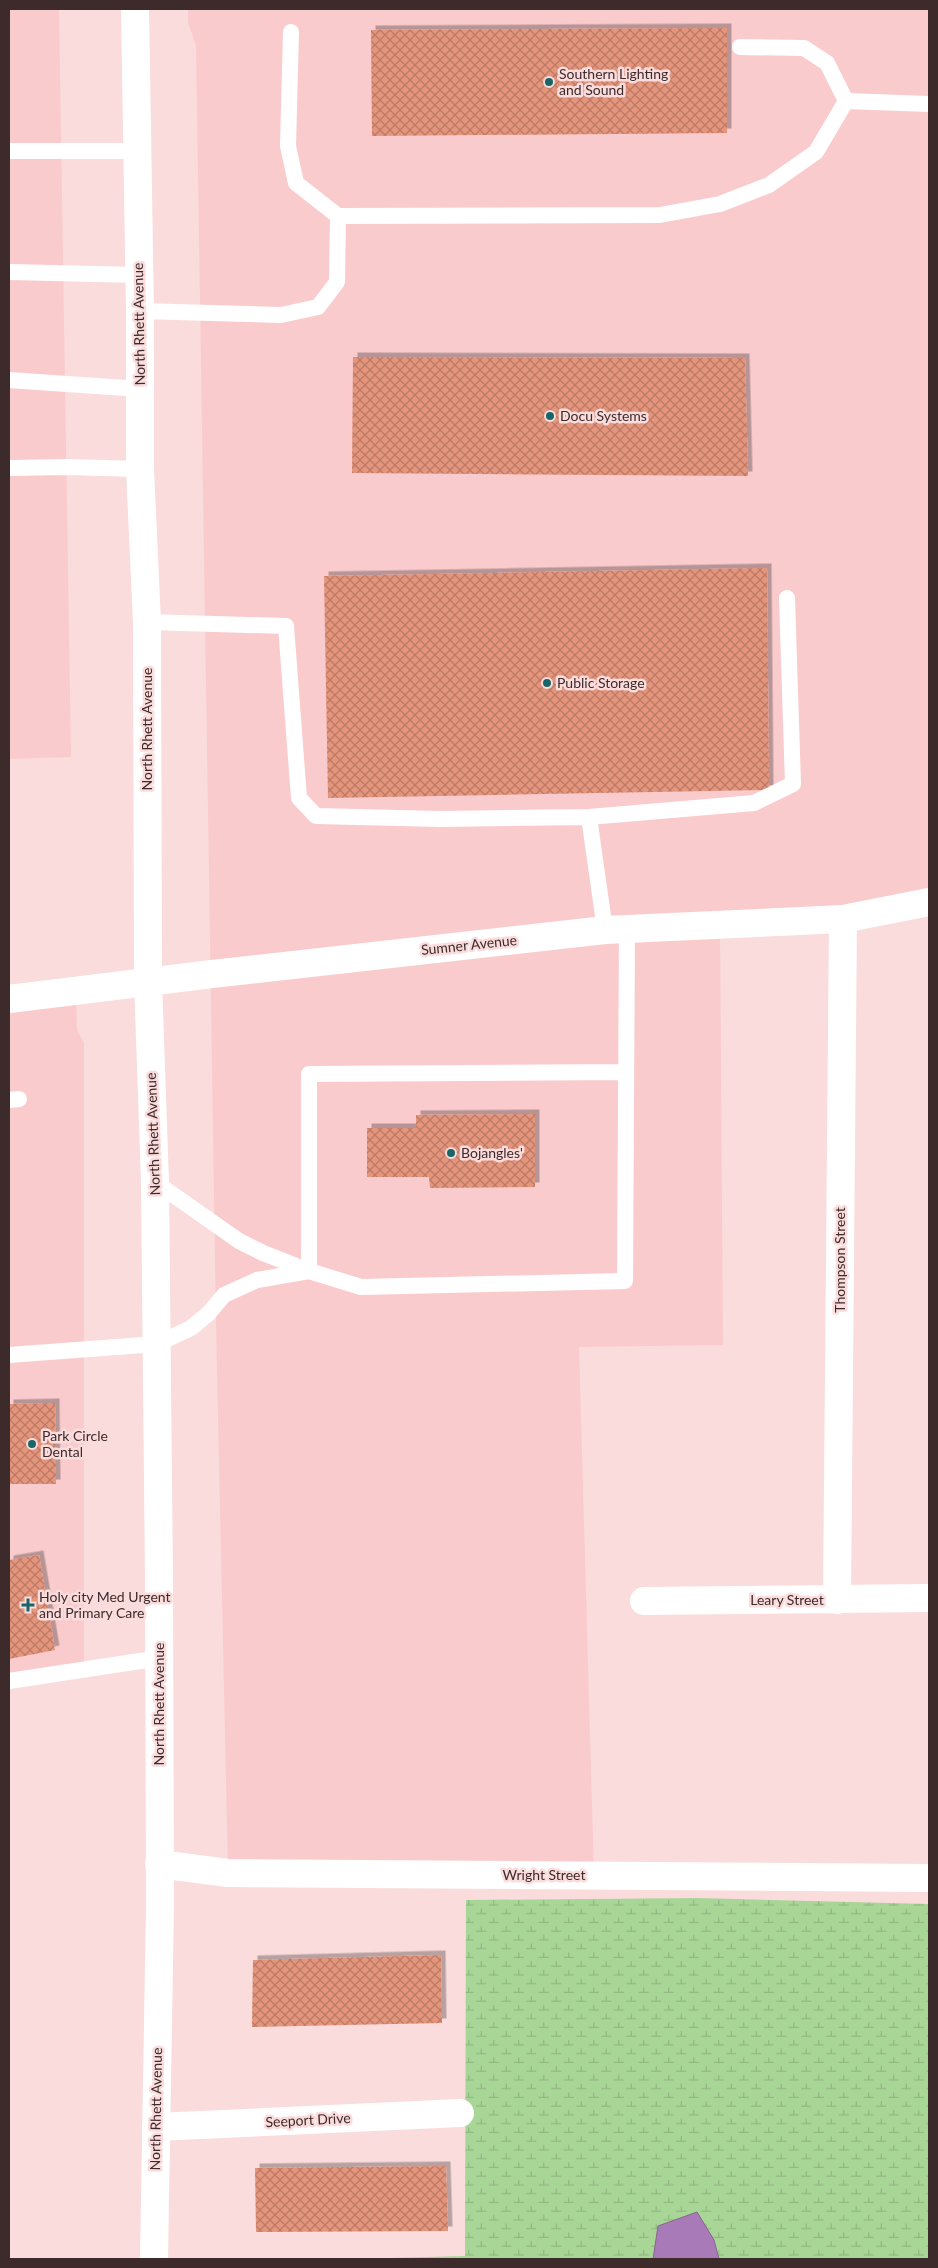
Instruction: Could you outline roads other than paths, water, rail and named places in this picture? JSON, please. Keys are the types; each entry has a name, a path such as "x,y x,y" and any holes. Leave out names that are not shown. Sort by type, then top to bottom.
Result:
{"street":[{"name":"North Rhett Avenue","path":"135,9 140,311 140,469 147,622 148,981 155,1182 160,1658 154,2259"},
{"name":"Sumner Avenue","path":"9,999 148,981 616,929 843,919 929,902"},
{"name":"Thompson Street","path":"837,1600 843,919"},
{"name":"Leary Street","path":"644,1601 929,1598"},
{"name":"Wright Street","path":"159,1864 228,1873 929,1878"},
{"name":"Seeport Drive","path":"156,2127 460,2113"}],"lane":[{"path":"290,32 288,146 296,183 338,216 660,215 720,204 769,185 816,152 846,101"},
{"path":"740,47 804,48 827,63 846,101"},
{"path":"846,101 929,104"},
{"path":"9,151 136,151"},
{"path":"140,311 281,315 318,307 337,282 338,216"},
{"path":"9,272 139,275"},
{"path":"9,380 140,389"},
{"path":"9,468 140,469"},
{"path":"147,622 286,626 299,798 316,816 440,819 589,817 754,803 793,784 787,598"},
{"path":"155,1182 239,1241 263,1253 309,1271 361,1287 625,1281 625,1072 616,929 589,817"},
{"path":"309,1271 309,1074 625,1072"},
{"path":"9,1355 157,1344 190,1328 209,1313 224,1295 257,1280 309,1271"},
{"path":"9,1681 160,1658"}],"place":[{"name":"Southern Lighting and Sound","path":"549,82"},
{"name":"Docu Systems","path":"550,416"},
{"name":"Public Storage","path":"547,683"},
{"name":"Bojangles'","path":"451,1153"},
{"name":"Park Circle Dental","path":"32,1444"},
{"name":"Holy city Med Urgent and Primary Care","path":"28,1605"}]}
